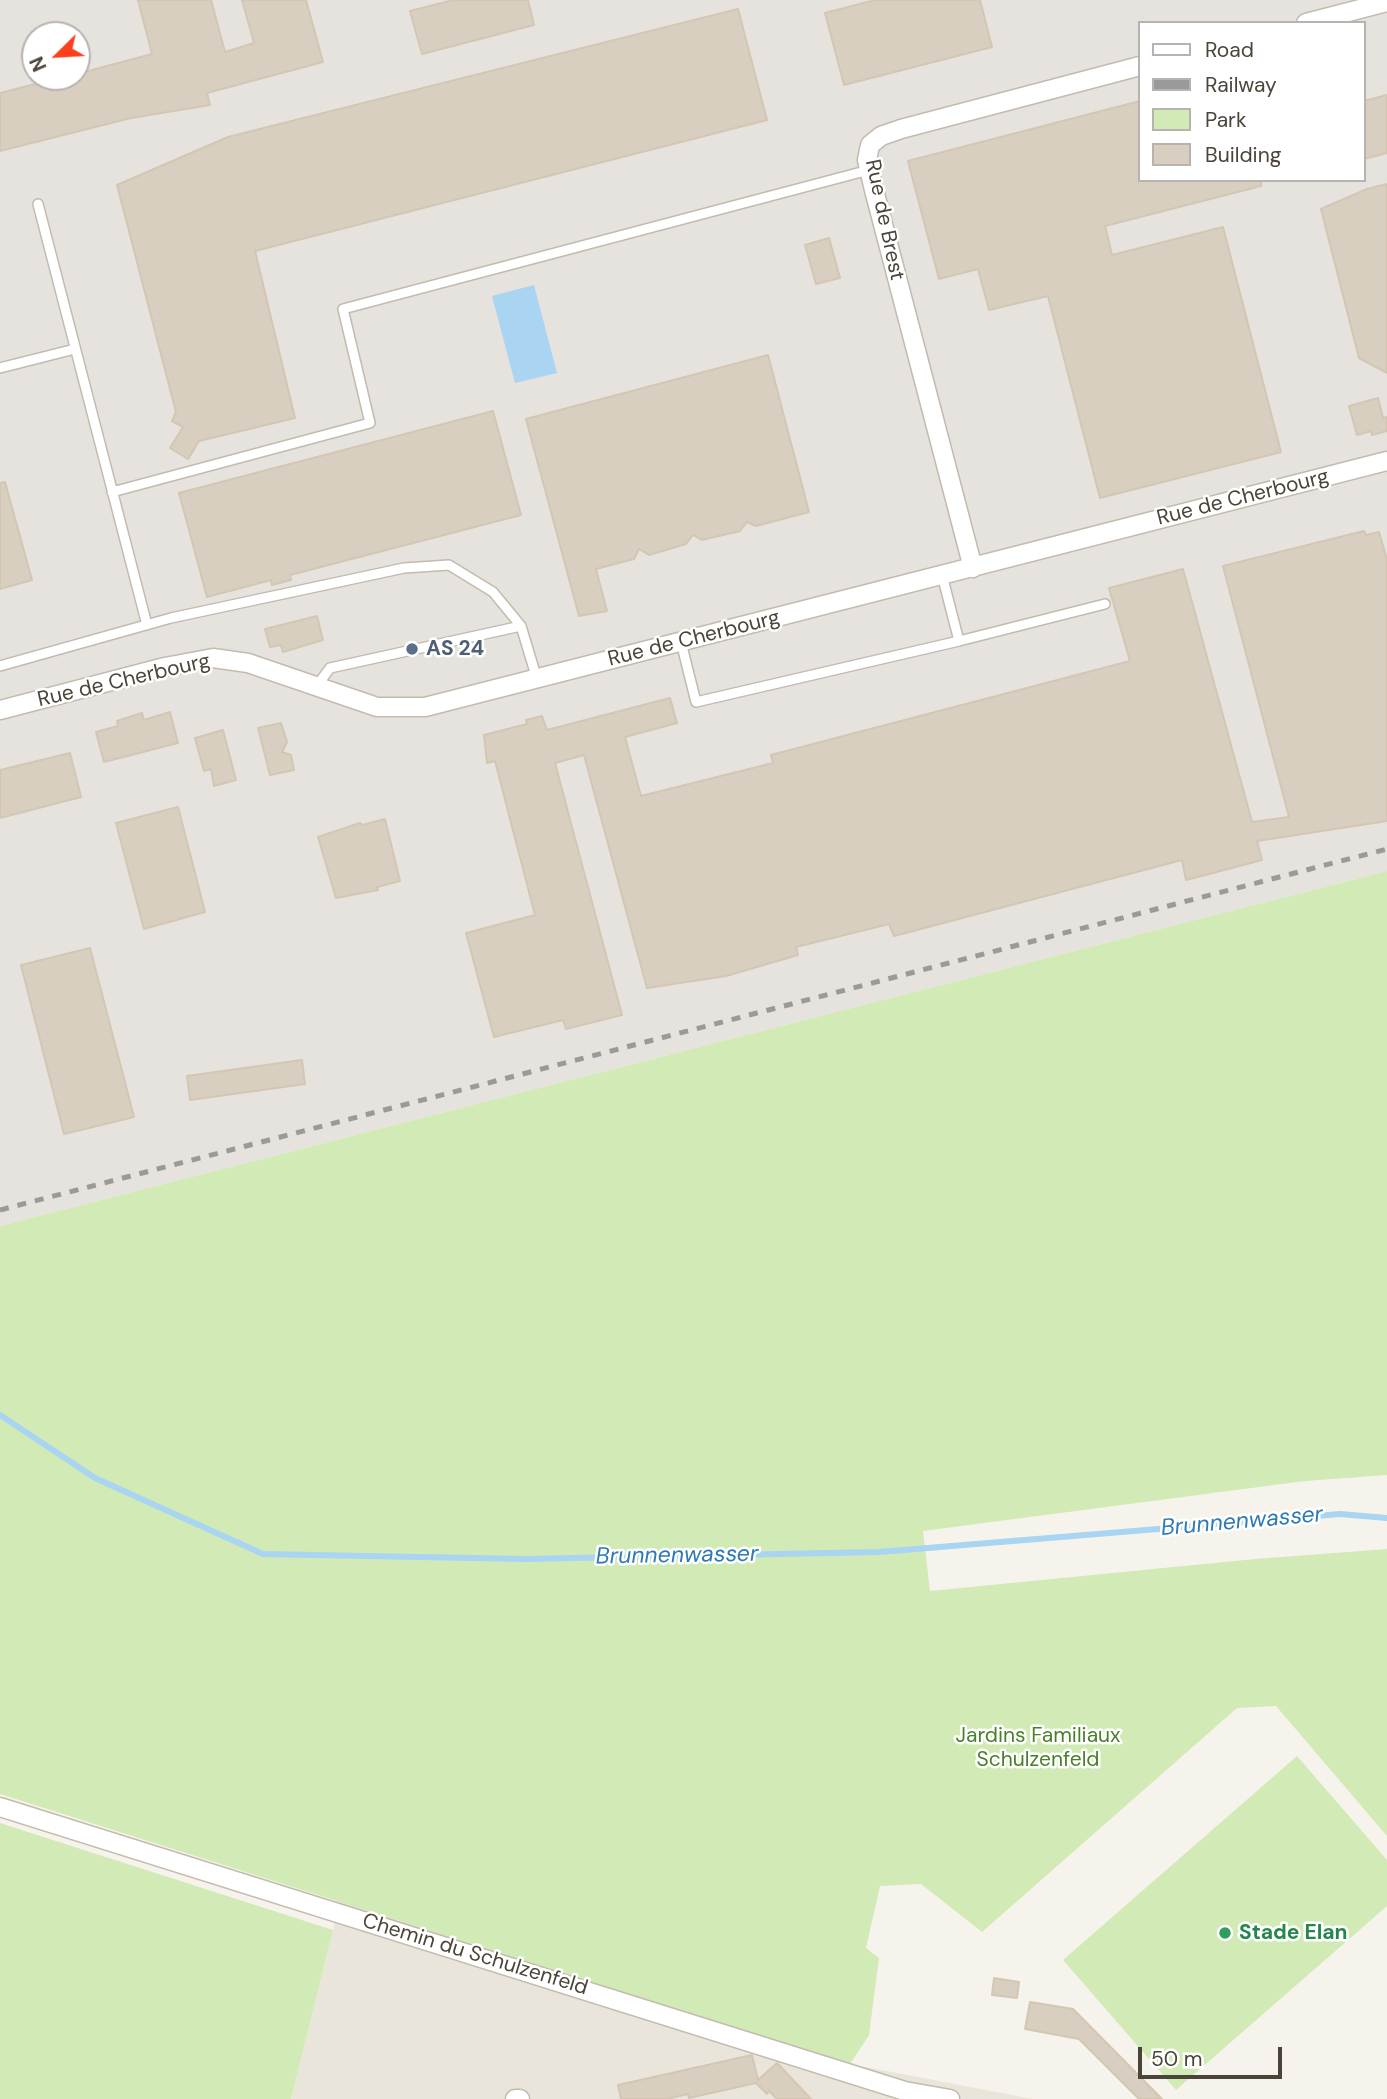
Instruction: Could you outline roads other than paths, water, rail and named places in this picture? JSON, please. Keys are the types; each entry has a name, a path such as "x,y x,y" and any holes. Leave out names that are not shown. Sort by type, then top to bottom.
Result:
{"street":[{"path":"1314,21 1387,2"},
{"name":"Rue de Brest","path":"973,568 869,170 867,160 870,145 881,136 1138,67"},
{"name":"Rue de Cherbourg","path":"0,710 165,667 214,658 248,663 377,707 425,707 1387,461"},
{"name":"Chemin du Schulzenfeld","path":"0,1807 904,2095 950,2099"}],"lane":[{"path":"112,492 370,423 342,309 869,170"},
{"path":"38,204 147,625"},
{"path":"0,368 75,349"},
{"path":"0,666 147,625 404,568 449,565 493,592 521,626 537,679"},
{"path":"942,575 959,641"},
{"path":"681,642 696,702 1105,604"},
{"path":"316,687 330,668 521,626"}],"water":[{"path":"534,285 557,373 515,383 492,296"}],"waterway":[{"name":"Brunnenwasser","path":"0,1415 95,1478 263,1554 525,1559 879,1552 1340,1514 1387,1518"}],"railway":[{"path":"0,1210 1387,849"}],"place":[{"name":"AS 24","path":"412,649"},
{"name":"Stade Elan","path":"1225,1933"}],"park label":[{"name":"Jardins Familiaux Schulzenfeld","path":"1038,1748"}]}
